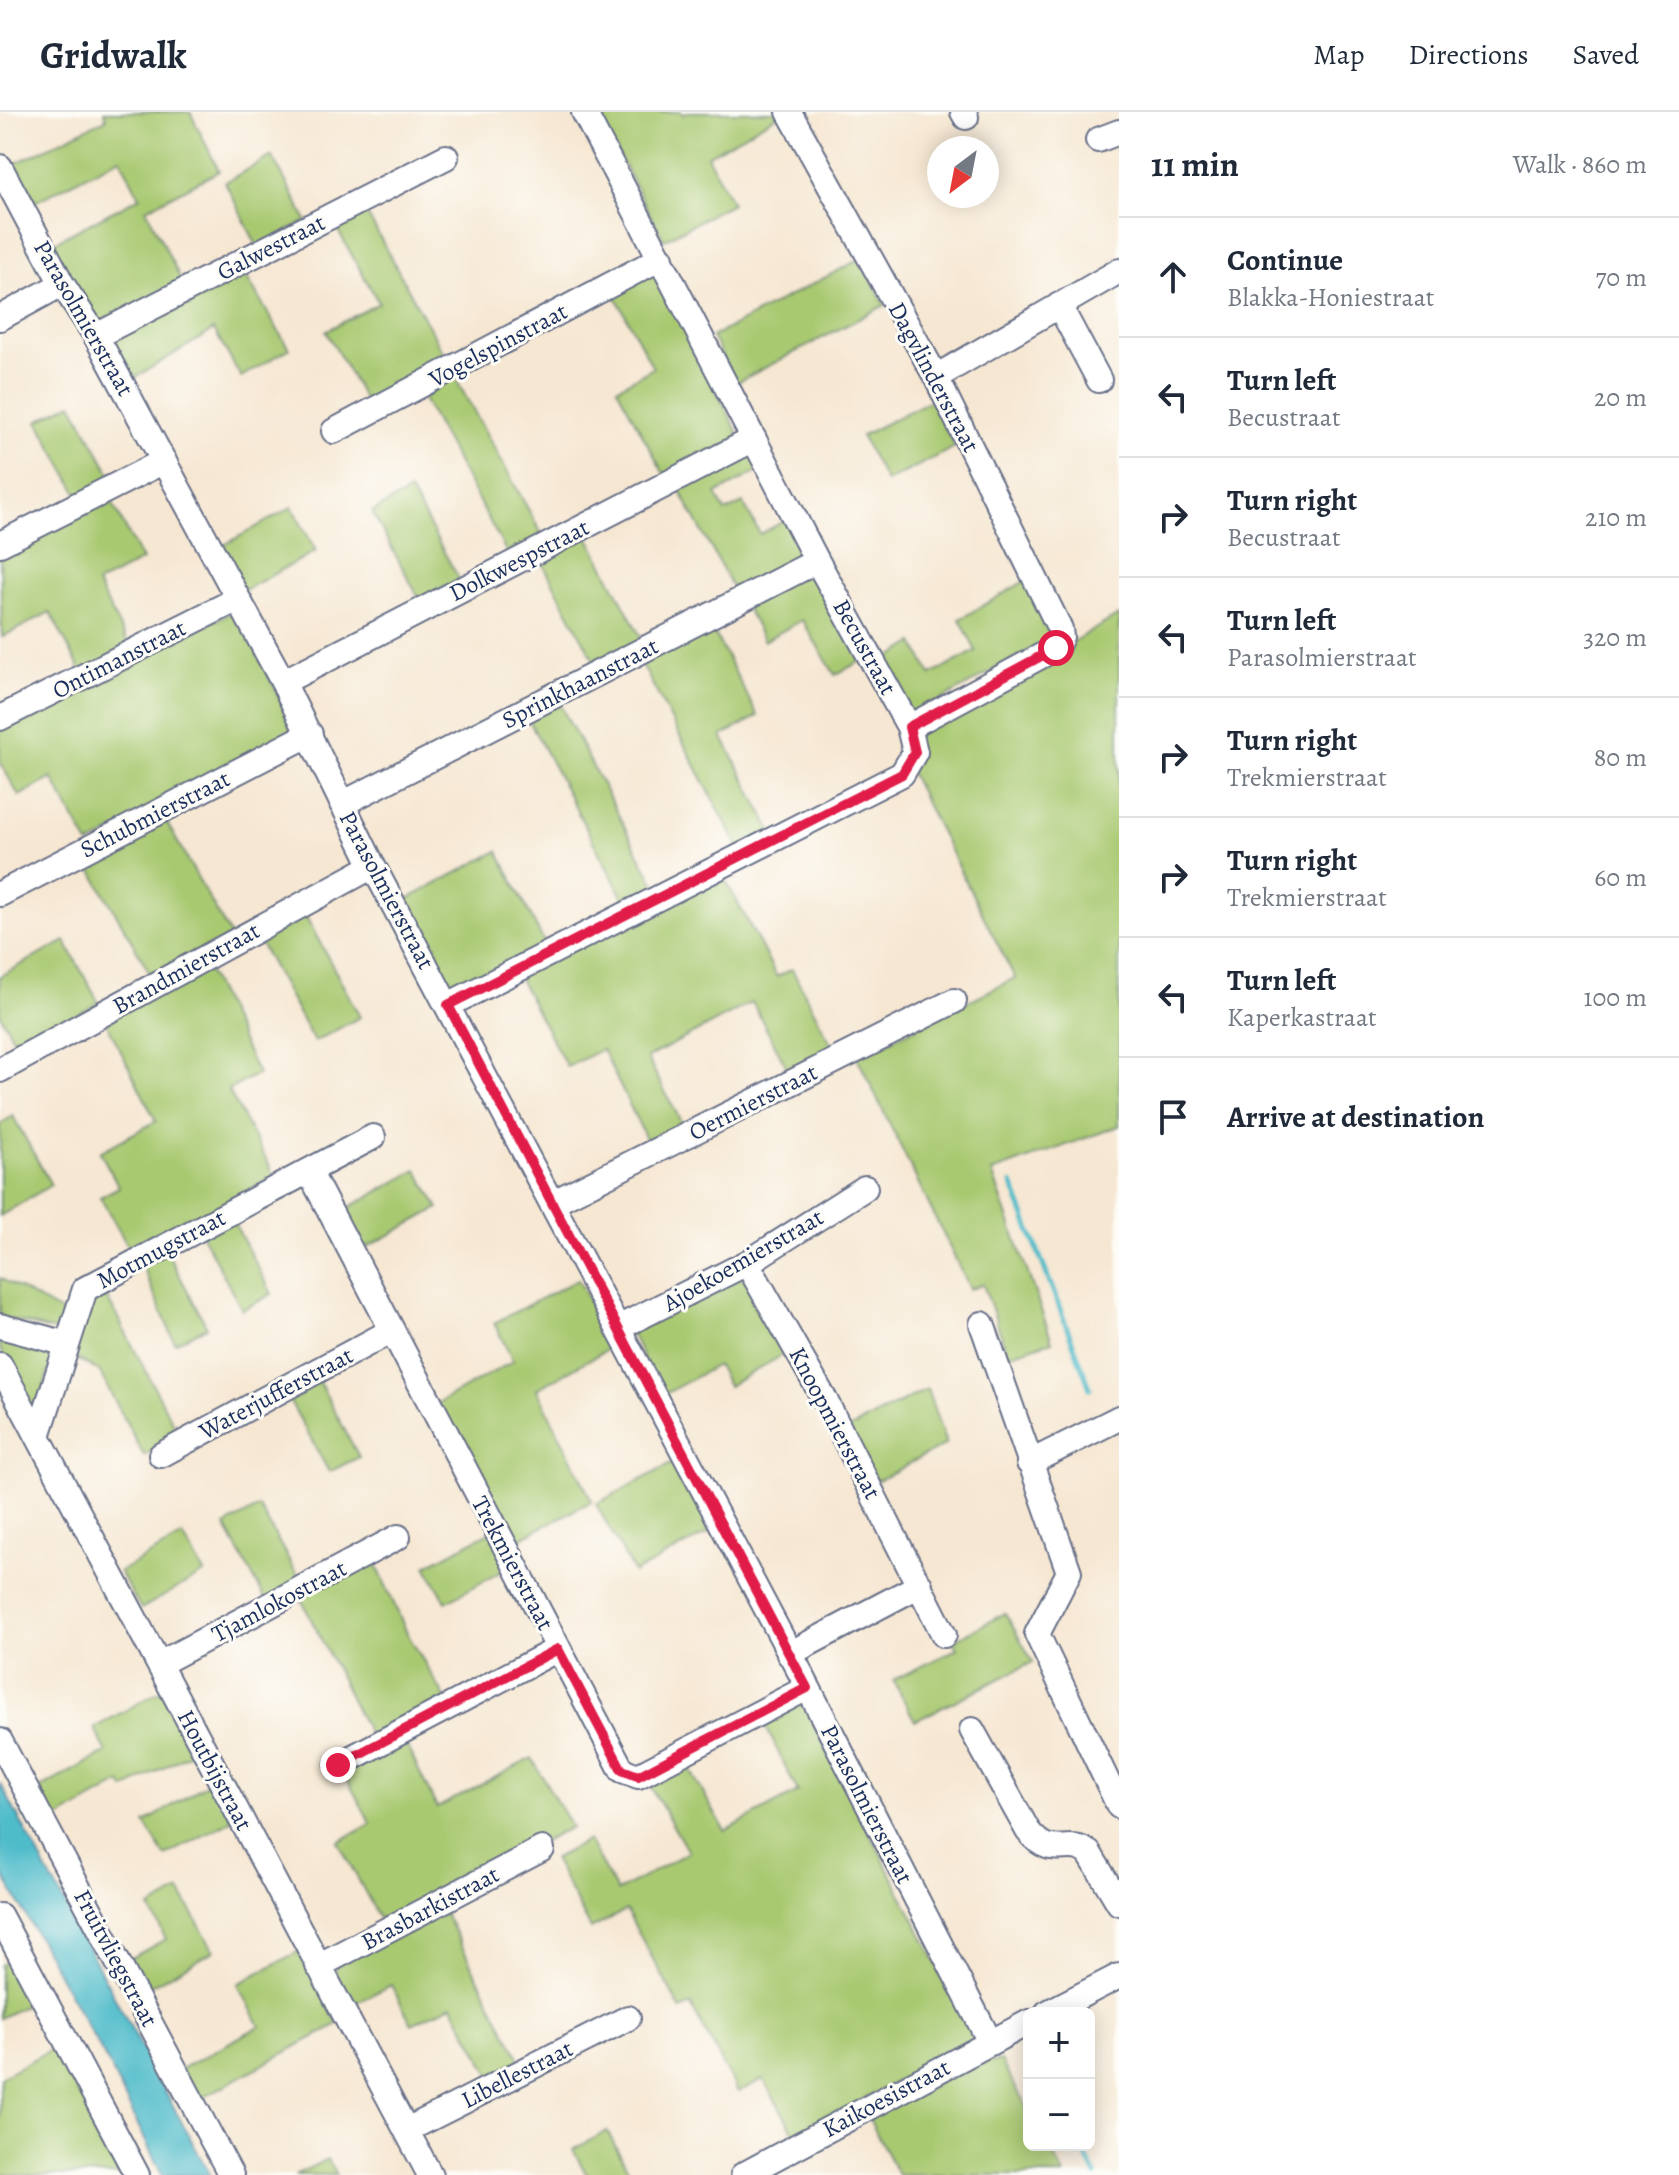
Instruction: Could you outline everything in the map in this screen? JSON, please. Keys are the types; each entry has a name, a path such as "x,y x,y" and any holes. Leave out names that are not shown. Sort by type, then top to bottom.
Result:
{"street":[{"name":"Becustraat","path":"584,112 817,561 909,727"},
{"name":"Dagvlinderstraat","path":"789,112 936,377 1057,621 1061,637 1056,648 909,727"},
{"name":"Galwestraat","path":"96,336 446,157"},
{"name":"Parasolmierstraat","path":"0,167 62,284 96,336 283,682 373,866 807,1688 990,2042"},
{"name":"Vogelspinstraat","path":"334,431 661,258"},
{"path":"936,377 1119,271"},
{"path":"0,318 62,284"},
{"path":"1059,305 1099,380"},
{"name":"Dolkwespstraat","path":"283,682 754,439"},
{"path":"0,544 164,461"},
{"name":"Sprinkhaanstraat","path":"342,804 817,561"},
{"name":"Ontimanstraat","path":"0,718 238,599"},
{"path":"448,1005 902,774 915,752 909,727"},
{"name":"Schubmierstraat","path":"0,894 310,734"},
{"name":"Brandmierstraat","path":"0,1070 373,866"},
{"name":"Oermierstraat","path":"552,1203 954,1001"},
{"name":"Motmugstraat","path":"38,1436 85,1289 373,1137"},
{"name":"Trekmierstraat","path":"309,1171 622,1770 638,1776 807,1688"},
{"name":"Ajoekoemierstraat","path":"618,1328 747,1263 865,1188"},
{"name":"Knoopmierstraat","path":"747,1263 825,1400 944,1635"},
{"path":"982,1324 1069,1572 1037,1634 1119,1806"},
{"path":"0,1326 67,1344"},
{"name":"Waterjufferstraat","path":"161,1455 391,1331"},
{"name":"Houtbijstraat","path":"0,1365 430,2175"},
{"path":"1029,1463 1119,1418"},
{"name":"Tjamlokostraat","path":"159,1664 398,1537"},
{"path":"789,1654 920,1585"},
{"path":"338,1765 558,1649"},
{"path":"972,1730 1037,1843 1047,1848 1083,1849 1089,1853 1119,1903"},
{"name":"Fruitvliegstraat","path":"0,1741 231,2175"},
{"name":"Brasbarkistraat","path":"318,1966 542,1849"},
{"path":"0,1916 137,2175"},
{"path":"1059,2007 1119,1976"},
{"name":"Libellestraat","path":"407,2130 628,2018"},
{"name":"Kaikoesistraat","path":"743,2175 1023,2025"}],"green space":[{"path":"104,112 190,112 219,171 146,209 182,282 108,320 96,321 51,244 140,197 120,158 31,204 10,166 106,119"},
{"path":"595,112 780,114 707,156 732,203 664,240"},
{"path":"272,156 307,221 257,246 225,182"},
{"path":"362,205 449,363 368,407 326,331 379,303 332,220"},
{"path":"860,259 885,305 736,383 712,337"},
{"path":"240,266 289,349 241,377 214,330 126,383 108,336"},
{"path":"658,273 738,433 733,441 665,476 617,388 653,368 612,289"},
{"path":"452,372 543,536 508,555 418,390"},
{"path":"931,400 955,447 886,482 861,436"},
{"path":"72,403 115,482 81,500 38,421"},
{"path":"748,455 760,470 716,494 725,512 743,503 760,534 788,519 805,554 738,598 678,487"},
{"path":"410,491 459,579 420,600 372,512"},
{"path":"110,498 142,560 97,584 130,647 82,673 50,612 2,637 0,555"},
{"path":"292,507 316,551 234,596 210,553"},
{"path":"587,534 645,645 599,670 540,558"},
{"path":"800,574 818,577 861,661 835,675 802,620 764,641 744,604"},
{"path":"1027,580 1053,630 1049,639 913,716 881,663 914,643 931,675 976,651 960,619"},
{"path":"232,612 239,618 295,728 89,845 52,778 19,796 0,762 0,727"},
{"path":"1119,615 1119,1126 992,1172 1052,1341 1008,1355 983,1284 970,1289 857,1057 1015,978 910,772 917,732"},
{"path":"709,623 758,716 722,736 773,833 740,850 639,659"},
{"path":"557,699 659,892 628,907 526,715"},
{"path":"163,816 232,939 155,982 85,859"},
{"path":"498,851 546,946 457,990 446,986 402,902"},
{"path":"722,873 777,977 792,969 837,1055 792,1077 752,1002 647,1058 686,1131 651,1149 602,1049 567,1067 517,975"},
{"path":"304,913 360,1017 314,1042 257,938"},
{"path":"65,941 99,1003 18,1047 0,1014 0,976"},
{"path":"205,965 258,1074 228,1090 275,1176 131,1252 100,1197 119,1187 100,1152 156,1121 105,1020"},
{"path":"13,1116 51,1185 0,1216 0,1124"},
{"path":"417,1170 439,1208 362,1250 341,1212"},
{"path":"231,1217 272,1294 242,1310 201,1233"},
{"path":"167,1252 207,1327 175,1343 142,1266"},
{"path":"736,1277 746,1279 790,1351 728,1386 717,1365 661,1396 631,1333"},
{"path":"0,1278 66,1315 62,1326 55,1331 0,1317"},
{"path":"578,1279 613,1346 537,1389 592,1501 512,1543 436,1404 513,1361 494,1323"},
{"path":"102,1288 180,1436 144,1456 99,1371 71,1356 92,1294"},
{"path":"7,1337 54,1352 36,1416 0,1348"},
{"path":"317,1378 359,1457 329,1472 286,1394"},
{"path":"927,1389 946,1444 877,1481 845,1431"},
{"path":"678,1460 716,1529 634,1573 596,1504"},
{"path":"259,1507 300,1580 266,1600 225,1526"},
{"path":"489,1532 509,1567 446,1602 426,1566"},
{"path":"183,1536 204,1573 141,1609 119,1572"},
{"path":"373,1557 407,1633 447,1701 372,1741 299,1595"},
{"path":"1005,1613 1033,1662 915,1721 893,1680 957,1649 953,1641"},
{"path":"162,1690 196,1750 125,1789 121,1783 56,1820 39,1789 107,1752 94,1728"},
{"path":"802,1701 975,2037 796,2136 763,2079 738,2092 691,2005 681,2010 626,1910 591,1929 553,1859 588,1840 617,1892 688,1852 648,1782 685,1761 725,1831 798,1792 762,1719"},
{"path":"402,1736 437,1808 532,1758 571,1827 384,1927 338,1842 371,1824 341,1768"},
{"path":"211,1781 232,1820 165,1856 145,1823"},
{"path":"180,1891 214,1951 143,1990 127,1960 166,1939 150,1908"},
{"path":"441,1906 522,2063 492,2078 452,2005 412,2024 391,1985 347,2007 333,1979 338,1960"},
{"path":"299,1951 338,2024 198,2100 181,2069 260,2026 238,1984"},
{"path":"16,1957 38,1999 0,2018 0,1965"},
{"path":"61,2044 128,2168 116,2175 0,2175 0,2077"},
{"path":"984,2057 993,2062 1001,2061 1023,2100 1023,2151 1051,2151 1064,2175 898,2175 868,2117"},
{"path":"607,2131 631,2175 587,2175 573,2150"},
{"path":"328,2159 336,2175 295,2175"}],"water":[{"path":"0,1783 210,2175 162,2175 109,2065 0,1869"}],"waterway":[{"path":"1012,1183 1090,1388"},
{"path":"1083,2151 1096,2175"}],"route":[{"path":"338,1765 558,1649 622,1770 638,1776 807,1688 448,1005 902,774 915,752 909,727 1056,648"}]}
